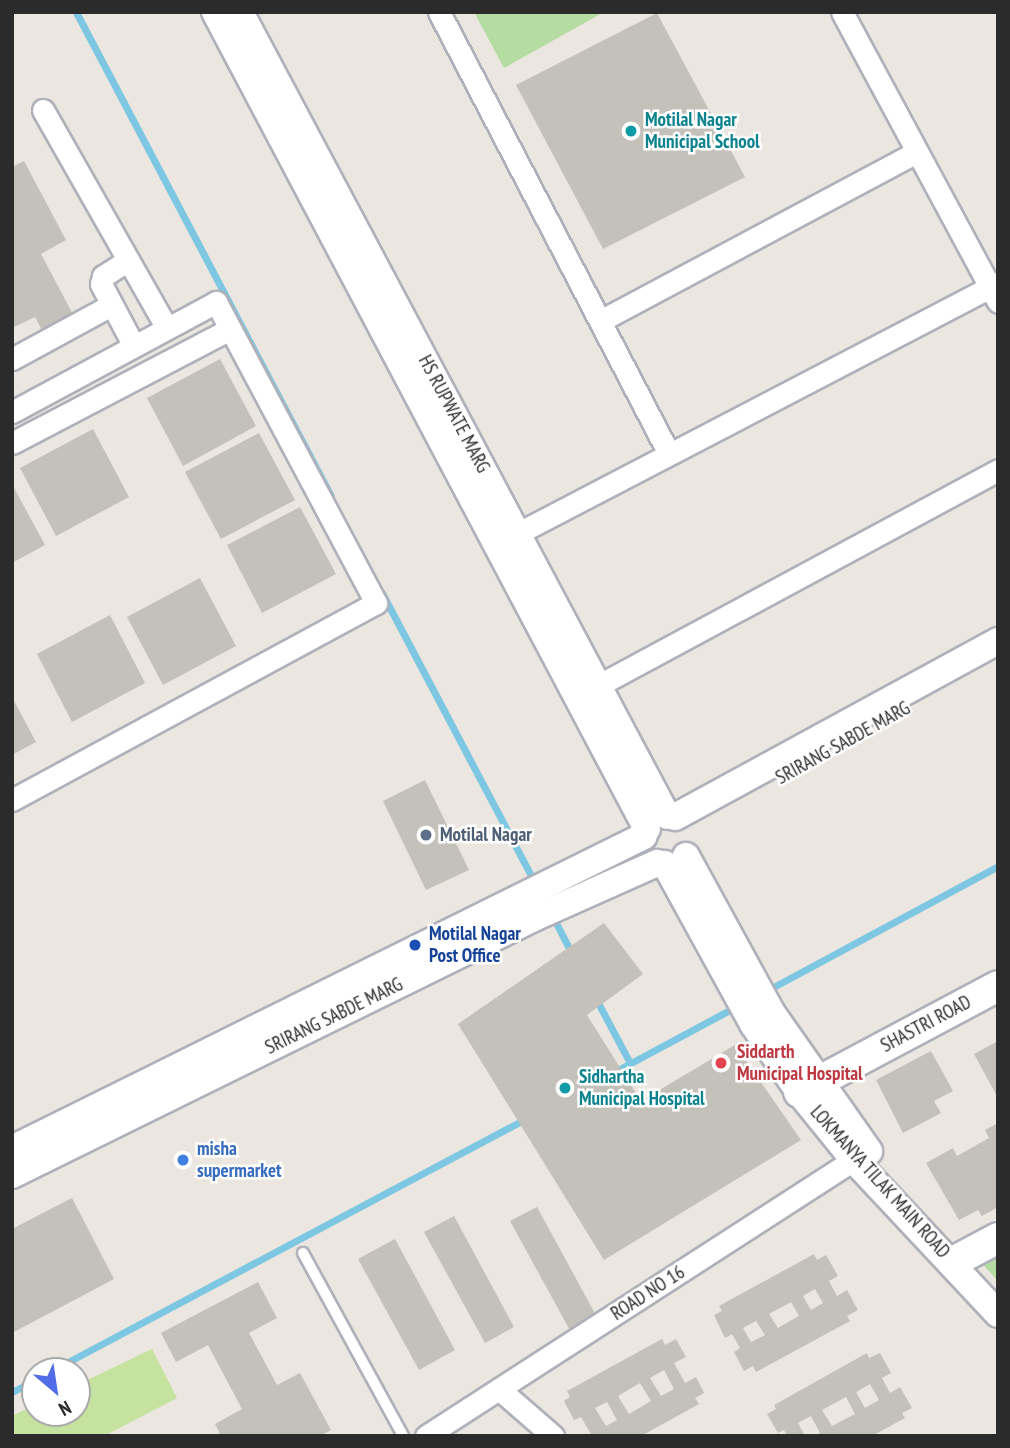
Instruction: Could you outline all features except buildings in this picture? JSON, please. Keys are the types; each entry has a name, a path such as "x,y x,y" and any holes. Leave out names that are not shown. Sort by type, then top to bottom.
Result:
{"main road":[{"name":"SHASTRI ROAD","path":"808,1087 998,986"},
{"path":"958,1259 998,1238"}],"street":[{"path":"439,12 669,454"},
{"path":"604,720 508,538 995,291 842,12"},
{"name":"HS RUPWATE MARG","path":"225,14 508,538 599,685 604,720 664,825 645,851 669,861"},
{"path":"43,110 167,328"},
{"path":"600,321 917,152"},
{"path":"128,260 103,276 111,306 134,346"},
{"path":"12,412 216,302 376,603 12,800"},
{"path":"12,359 111,306"},
{"path":"12,443 230,329"},
{"path":"95,367 110,392"},
{"path":"599,685 998,470"},
{"path":"745,788 998,640"},
{"name":"SRIRANG SABDE MARG","path":"389,975 480,915 745,788 998,659"},
{"path":"664,825 692,842 669,861"},
{"name":"SRIRANG SABDE MARG","path":"12,1175 127,1104 389,975 492,939 542,914 669,861"},
{"name":"LOKMANYA TILAK MAIN ROAD","path":"669,861 762,1019 808,1087 861,1155 958,1259 998,1314"},
{"path":"480,915 492,939"},
{"path":"12,1149 127,1104"},
{"name":"ROAD NO 16","path":"426,1436 861,1155"},
{"name":"LOKMANYA TILAK MAIN ROAD","path":"958,1259 998,1292"},
{"path":"499,1389 553,1436"}],"lane":[{"path":"303,1253 403,1436"}],"green space":[{"path":"474,12 604,12 504,68"},
{"path":"998,1244 998,1281 975,1256"},
{"path":"152,1349 177,1398 104,1436 12,1436 12,1416 21,1412 21,1427 91,1427 91,1378"}],"waterway":[{"path":"76,12 331,496"},
{"path":"382,593 535,883"},
{"path":"766,991 998,866"},
{"path":"552,915 572,954"},
{"path":"596,999 630,1063"},
{"path":"614,1072 737,1006"},
{"path":"77,1357 527,1118"},
{"path":"12,1392 21,1387"}],"place":[{"name":"Motilal Nagar Municipal School","path":"631,131"},
{"name":"Motilal Nagar","path":"426,835"},
{"name":"Motilal Nagar Post Office","path":"415,945"},
{"name":"Siddarth Municipal Hospital","path":"721,1063"},
{"name":"Sidhartha Municipal Hospital","path":"565,1088"},
{"name":"misha supermarket","path":"183,1160"}]}
